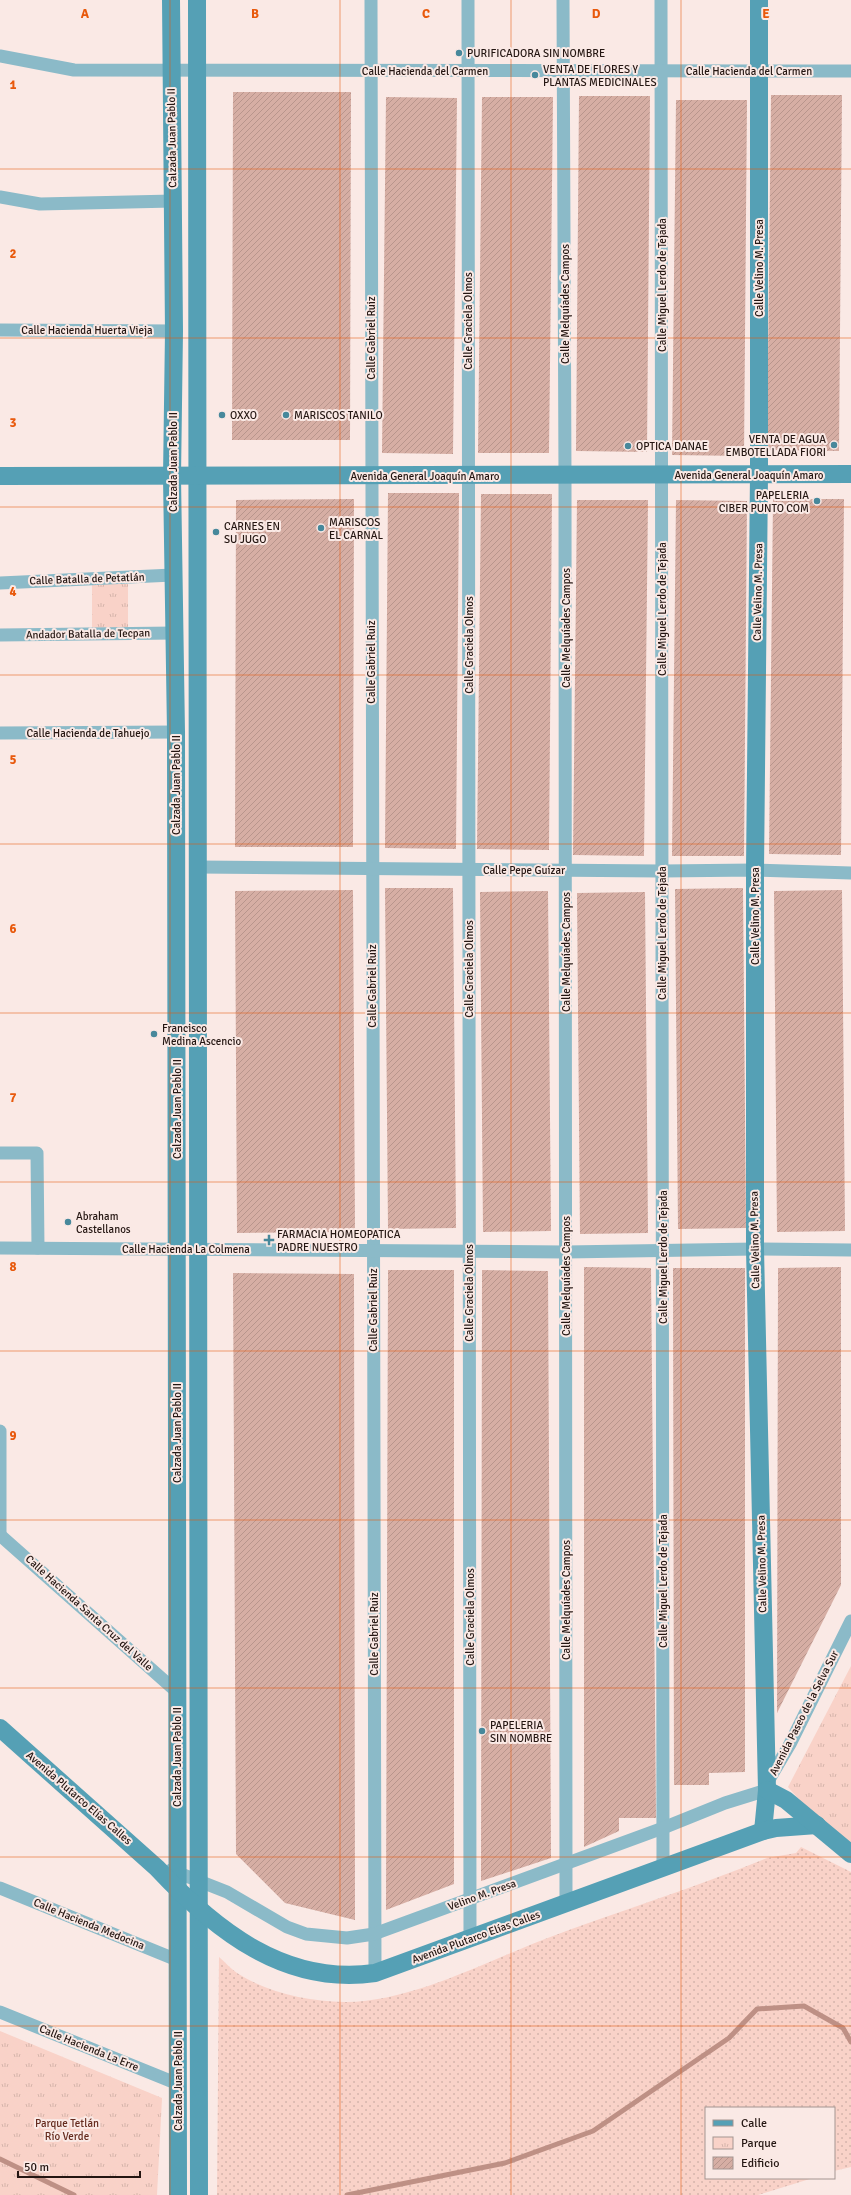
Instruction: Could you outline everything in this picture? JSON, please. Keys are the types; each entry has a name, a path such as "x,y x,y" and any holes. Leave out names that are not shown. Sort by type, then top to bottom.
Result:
{"main road":[{"name":"Calzada Juan Pablo II","path":"172,0 174,331 172,477 176,732 178,2195"},
{"name":"Calzada Juan Pablo II","path":"197,0 199,2195"},
{"name":"Calle Velino M. Presa","path":"759,0 759,474 755,870 755,1249 767,1787 763,1831"},
{"name":"Avenida General Joaquín Amaro","path":"0,476 172,477 851,474"},
{"name":"Avenida Plutarco Elías Calles","path":"0,1728 157,1868 199,1909 244,1944 274,1960 295,1967 330,1975 375,1973 763,1831 776,1828 817,1825"},
{"path":"767,1787 786,1800 851,1854"}],"street":[{"name":"Calle Gabriel Ruiz","path":"371,0 375,1973"},
{"name":"Calle Graciela Olmos","path":"468,0 470,1938"},
{"name":"Calle Melquíades Campos","path":"563,0 566,475 566,1904"},
{"name":"Calle Miguel Lerdo de Tejada","path":"661,0 664,1866"},
{"name":"Calle Hacienda del Carmen","path":"0,56 74,70 851,71"},
{"path":"0,197 40,204 173,201"},
{"name":"Calle Hacienda Huerta Vieja","path":"0,330 174,331"},
{"name":"Calle Batalla de Petatlán","path":"0,583 173,575"},
{"name":"Andador Batalla de Tecpan","path":"0,635 175,633"},
{"name":"Calle Hacienda de Tahuejo","path":"0,733 176,732"},
{"name":"Calle Pepe Guízar","path":"198,867 469,870 755,870 851,873"},
{"path":"0,1153 37,1153 38,1248"},
{"name":"Calle Hacienda La Colmena","path":"0,1248 566,1252 663,1252 755,1249 851,1250"},
{"path":"0,1431 0,1535"},
{"name":"Calle Hacienda Santa Cruz del Valle","path":"0,1535 177,1692"},
{"name":"Avenida Paseo de la Selva Sur","path":"767,1787 851,1621"},
{"name":"Velino M. Presa","path":"199,1879 239,1898 287,1928 306,1934 347,1938 374,1934 663,1828 767,1787"},
{"path":"157,1868 178,1871 199,1879"},
{"name":"Calle Hacienda Medocina","path":"0,1888 177,1960"},
{"name":"Calle Hacienda La Erre","path":"0,2012 178,2084"}],"green space":[{"path":"92,584 128,584 128,630 92,630"},
{"path":"851,1666 851,1848 820,1823 788,1787"},
{"path":"801,1847 851,1872 851,2167 835,2171 835,2107 705,2107 705,2179 810,2179 758,2195 217,2195 219,1957 235,1971 249,1980 275,1991 316,2000 344,2002 369,2001 420,1989 446,1980 545,1939 767,1858 796,1853"},
{"name":"Parque Tetlán Río Verde","path":"0,2031 162,2098 157,2195 0,2195"}],"building":[{"path":"233,92 351,92 350,440 232,440"},
{"path":"771,95 842,95 839,451 767,450"},
{"path":"579,96 650,96 647,452 576,451"},
{"path":"386,97 457,98 453,454 382,453"},
{"path":"482,97 553,97 549,453 478,453"},
{"path":"676,100 747,100 744,456 672,455"},
{"path":"388,493 459,493 456,849 385,848"},
{"path":"481,494 552,494 549,850 477,849"},
{"path":"354,499 353,847 235,847 236,500"},
{"path":"773,499 844,499 841,855 769,854"},
{"path":"577,500 648,500 644,856 573,855"},
{"path":"676,500 747,501 744,856 672,856"},
{"path":"385,888 453,888 456,1228 388,1229"},
{"path":"743,888 746,1228 678,1229 675,889"},
{"path":"353,890 355,1232 237,1233 235,891"},
{"path":"842,890 845,1231 777,1232 774,891"},
{"path":"548,891 551,1231 483,1232 480,892"},
{"path":"645,892 648,1233 580,1234 577,893"},
{"path":"584,1267 651,1268 656,1818 619,1818 619,1831 584,1847"},
{"path":"841,1267 841,1585 777,1713 778,1268"},
{"path":"673,1268 745,1268 745,1772 709,1773 709,1785 674,1785"},
{"path":"388,1270 454,1270 454,1884 386,1910"},
{"path":"482,1270 548,1271 551,1858 481,1881"},
{"path":"233,1273 354,1274 355,1920 285,1903 236,1854"}],"waterway":[{"path":"347,2195 505,2163 593,2131 729,2038 757,2009 804,2006 843,2028 851,2042"},
{"path":"0,2159 74,2195"}],"place":[{"name":"PURIFICADORA SIN NOMBRE","path":"459,53"},
{"name":"VENTA DE FLORES Y PLANTAS MEDICINALES","path":"535,75"},
{"name":"OXXO","path":"222,415"},
{"name":"MARISCOS TANILO","path":"286,415"},
{"name":"VENTA DE AGUA EMBOTELLADA FIORI","path":"834,445"},
{"name":"OPTICA DANAE","path":"628,446"},
{"name":"PAPELERIA CIBER PUNTO COM","path":"817,501"},
{"name":"MARISCOS EL CARNAL","path":"321,528"},
{"name":"CARNES EN SU JUGO","path":"216,532"},
{"name":"Francisco Medina Ascencio","path":"154,1034"},
{"name":"Abraham Castellanos","path":"68,1222"},
{"name":"FARMACIA HOMEOPATICA PADRE NUESTRO","path":"269,1240"},
{"name":"PAPELERIA SIN NOMBRE","path":"482,1731"}]}
